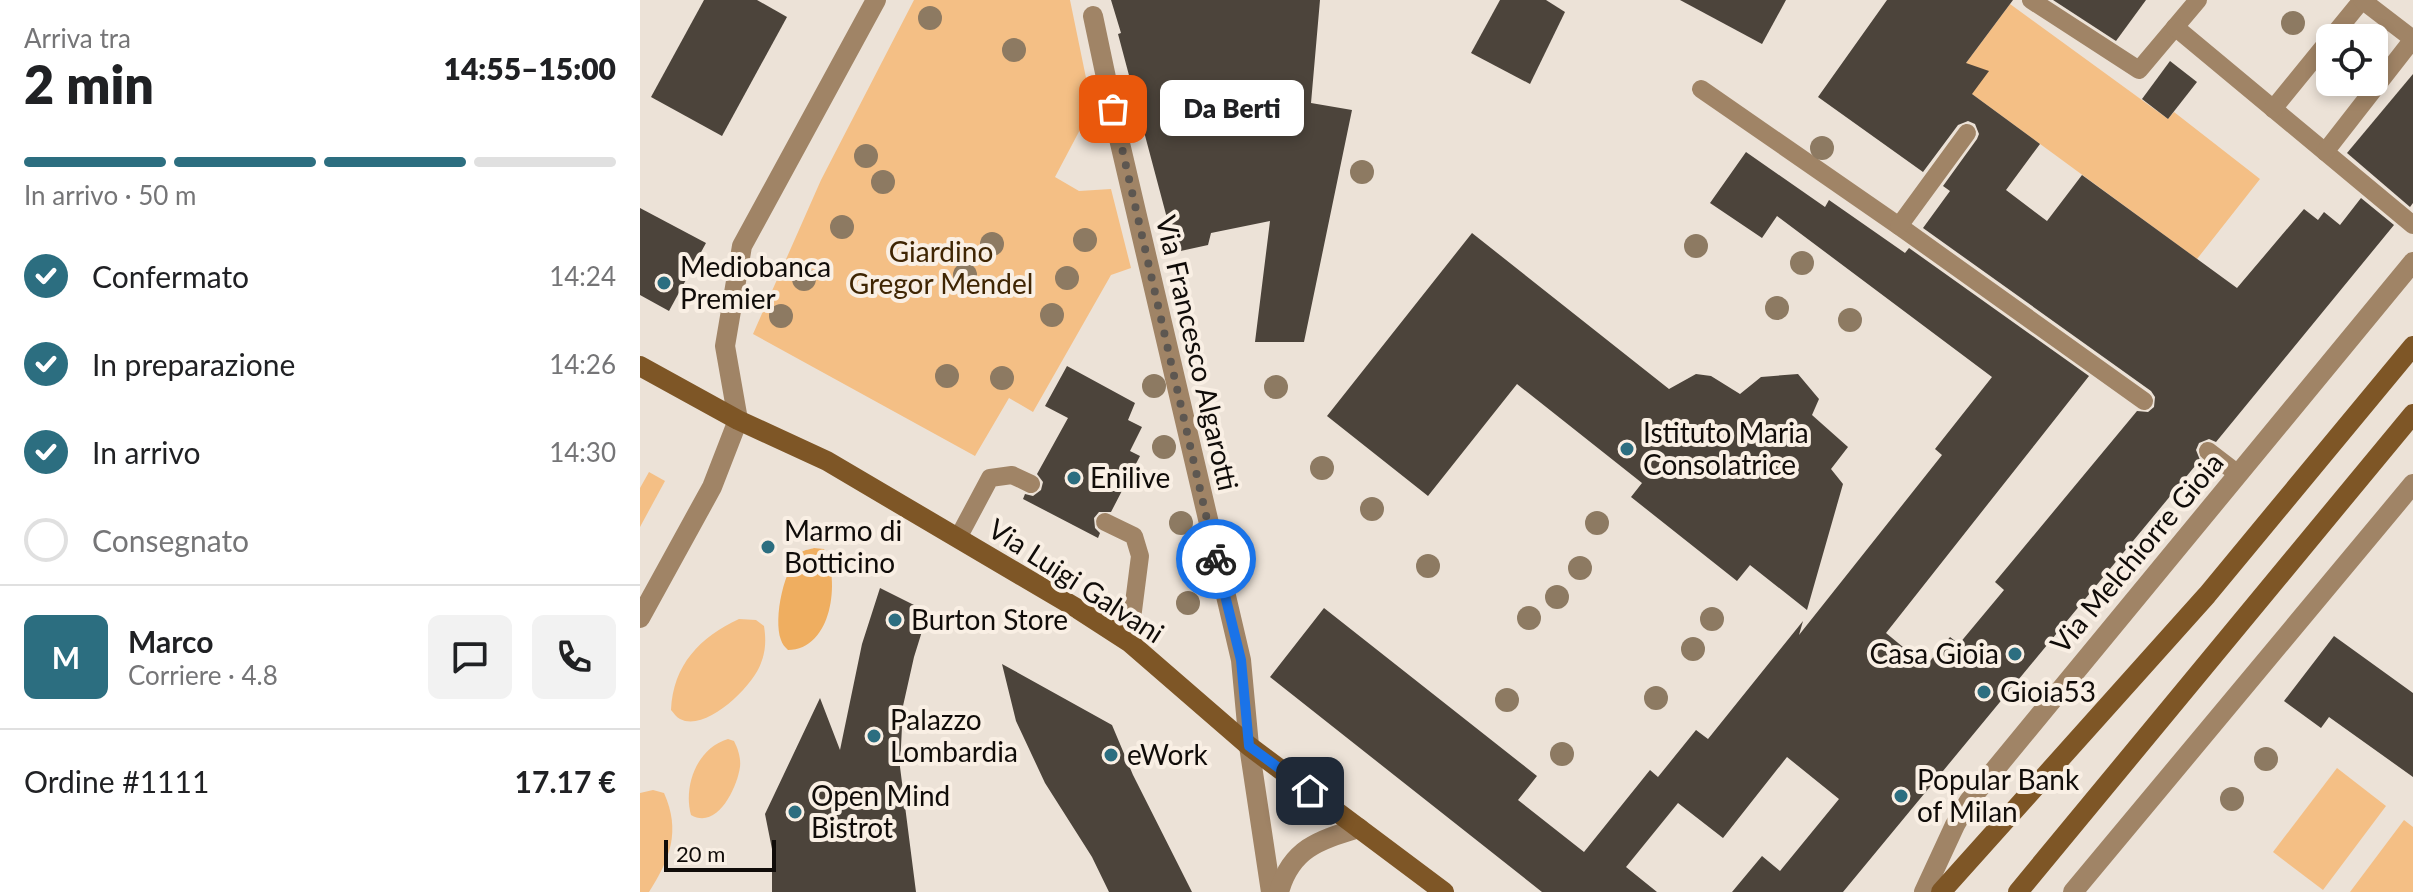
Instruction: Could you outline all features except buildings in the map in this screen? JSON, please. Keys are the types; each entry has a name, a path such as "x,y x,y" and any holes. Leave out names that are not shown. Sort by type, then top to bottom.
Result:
{"main road":[{"path":"1941,892 2207,595 2413,346"},
{"name":"Via Luigi Galvani","path":"640,366 738,420 827,461 1129,642 1249,746 1444,892"},
{"path":"2018,892 2413,414"}],"street":[{"path":"640,618 712,487 738,420 725,346 742,246 876,0"},
{"name":"Via Francesco Algarotti","path":"1093,16 1241,660 1249,746 1271,892"},
{"name":"Via Melchiorre Gioia","path":"1924,892 1969,801 2413,262"},
{"path":"2073,892 2413,484"},
{"path":"1279,892 1293,861 1307,847 1359,828"}],"lane":[{"path":"2031,0 2139,70 2198,0"},
{"path":"2325,152 2413,39 2362,0 2343,24"},
{"path":"2175,27 2413,225"},
{"path":"2273,109 2316,57"},
{"path":"1701,89 2144,401"},
{"path":"1899,226 1967,133"},
{"path":"2208,451 2238,474"},
{"path":"958,538 990,478 1012,475 1031,484"},
{"path":"1105,522 1134,536 1140,556 1129,642"}],"green space":[{"name":"Giardino Gregor Mendel","path":"914,0 1070,0 1092,107 1055,177 1079,191 1111,189 1131,268 1111,275 1033,412 1009,398 975,456 753,334 821,180"},
{"path":"2010,4 2168,119 2174,112 2260,179 2197,259 1972,94 1966,63"},
{"path":"649,472 665,481 640,527 640,488"},
{"path":"739,619 756,620 764,626 765,649 757,672 739,694 715,713 691,722 679,718 671,710 683,666 712,634"},
{"path":"728,739 734,741 740,764 730,795 709,817 691,815 689,792 695,770 708,751"},
{"path":"2337,768 2386,806 2323,890 2273,852"},
{"path":"653,790 664,793 669,807 671,844 663,868 649,892 640,892 640,793"},
{"path":"2404,820 2413,827 2413,892 2350,892"}],"shaded area":[{"path":"824,549 829,562 832,595 829,611 815,639 803,647 788,650 782,643 778,619 785,580 803,551"}],"way so far":[{"path":"1113,109 1216,559"}],"place":[{"name":"Da Berti","path":"1113,109"},
{"name":"Mediobanca Premier","path":"664,283"},
{"name":"Istituto Maria Consolatrice","path":"1627,449"},
{"name":"Enilive","path":"1074,478"},
{"name":"Marmo di Botticino","path":"768,547"},
{"name":"Burton Store","path":"895,620"},
{"name":"Casa Gioia","path":"2015,654"},
{"name":"Gioia53","path":"1984,692"},
{"name":"Palazzo Lombardia","path":"874,736"},
{"name":"eWork","path":"1111,755"},
{"name":"Popular Bank of Milan","path":"1901,796"},
{"name":"Open Mind Bistrot","path":"795,812"}],"route":[{"path":"1216,559 1241,660 1249,746 1310,791"}]}
